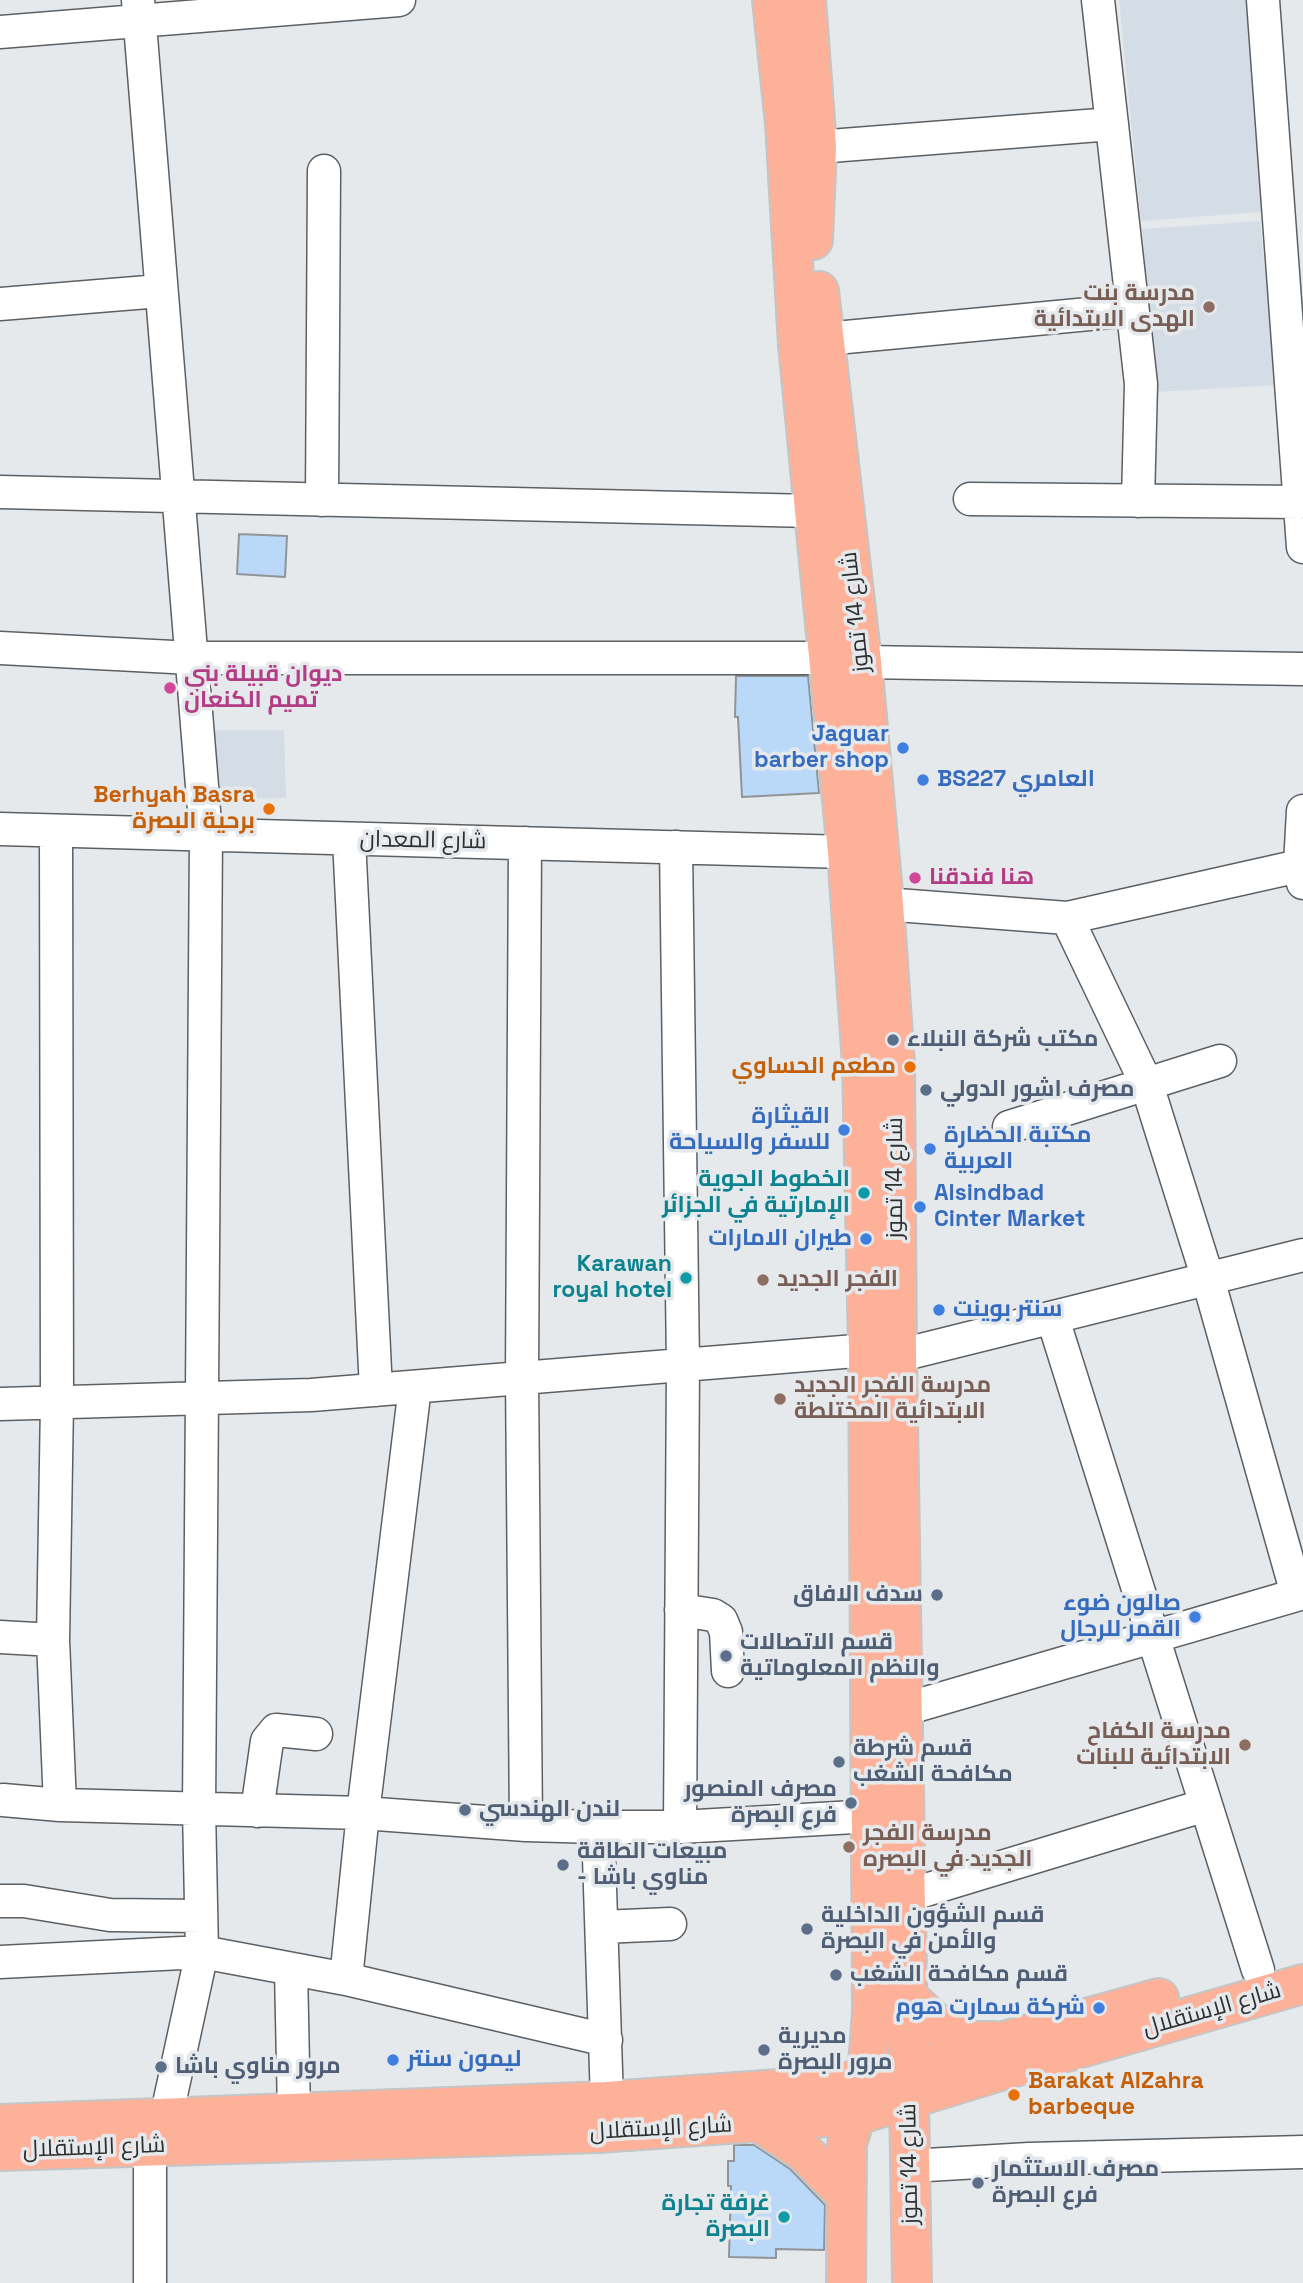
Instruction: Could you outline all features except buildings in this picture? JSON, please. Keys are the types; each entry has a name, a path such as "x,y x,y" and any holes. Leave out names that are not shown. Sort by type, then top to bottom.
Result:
{"main road":[{"path":"749,0 775,192 786,223 802,247"},
{"path":"772,0 800,130"},
{"path":"788,0 800,130"},
{"path":"800,130 806,0"},
{"name":"شارع 14 تموز","path":"800,130 812,511 845,660 884,904 895,1065 883,1353 872,1816 872,2011 867,2078 847,2144 846,2283"},
{"name":"شارع 14 تموز","path":"802,247 825,339 845,660 847,852 883,1353 902,1710 912,2283"},
{"name":"شارع الإستقلال","path":"0,2124 158,2132 598,2133 857,2115 908,2085 1011,2039 1303,1958"},
{"name":"شارع الإستقلال","path":"0,2151 294,2113 607,2101 823,2086 867,2078 908,2085 987,2075 1303,1984"},
{"path":"908,1997 944,2031 955,2037 986,2042 1011,2039"},
{"path":"910,2166 926,2134 945,2107 987,2075"},
{"path":"760,2123 804,2152 845,2194"}],"street":[{"path":"0,33 139,11 400,0"},
{"path":"1098,0 1141,384 1138,501"},
{"path":"1263,0 1292,216 1303,547"},
{"path":"139,11 206,835 200,1809 202,1952 158,2132 150,2283"},
{"path":"800,130 1112,124"},
{"path":"323,500 324,171"},
{"path":"0,304 160,290"},
{"path":"825,339 1131,310"},
{"path":"0,492 812,511"},
{"path":"970,499 1300,502"},
{"path":"0,648 191,658 845,660 1303,669"},
{"path":"884,904 1067,918 1302,871 1303,811"},
{"name":"شارع المعدان","path":"0,829 847,852"},
{"path":"56,831 57,1403 53,1640 60,1805"},
{"path":"349,839 376,1390"},
{"path":"526,843 522,1377 526,1825"},
{"path":"676,848 683,1365 680,1827"},
{"path":"902,1710 1300,1594 1208,1279 1147,1086 1067,918"},
{"path":"1009,1127 1220,1062"},
{"path":"0,1404 203,1399 376,1390 683,1365 883,1353 1053,1319 1303,1255"},
{"path":"1053,1319 1258,1970"},
{"path":"346,1979 363,1813 415,1387"},
{"path":"681,1610 713,1615 721,1620 726,1632 728,1671"},
{"path":"0,1637 53,1640"},
{"path":"257,1811 267,1741 276,1730 316,1734"},
{"path":"3,1800 60,1805 363,1813 526,1825 598,1827 680,1827 872,1816"},
{"path":"906,1896 1206,1804"},
{"path":"598,1827 607,2101"},
{"path":"0,1900 24,1901 110,1915 201,1916"},
{"path":"602,1927 670,1924"},
{"path":"0,1962 202,1952 346,1979 606,2040"},
{"path":"291,1969 294,2113"},
{"path":"910,2166 1029,2159 1303,2152"}],"shaded area":[{"path":"1119,0 1246,0 1262,212 1141,221"},
{"name":"مدرسة بنت الهدى اﻻبتدائية","path":"1260,221 1276,385 1157,392 1142,229"},
{"path":"213,730 284,730 286,798 216,800"}],"place":[{"name":"مدرسة بنت الهدى اﻻبتدائية","path":"1209,307"},
{"name":"ديوان قبيلة بني تميم الكنعان","path":"170,688"},
{"name":"Jaguar barber shop","path":"903,748"},
{"name":"BS227 العامري","path":"923,780"},
{"name":"Berhyah Basra برحية البصرة","path":"269,809"},
{"name":"هنا فندقنا","path":"915,878"},
{"name":"مكتب شركة النبلاء","path":"893,1040"},
{"name":"مطعم الحساوي","path":"910,1067"},
{"name":"مصرف اشور الدولي","path":"926,1090"},
{"name":"القيثارة للسفر والسياحة","path":"844,1130"},
{"name":"مكتبة الحضارة العربية","path":"930,1149"},
{"name":"الخطوط الجوية الإمارتية في الجزائر","path":"864,1193"},
{"name":"Alsindbad Cinter Market","path":"920,1207"},
{"name":"طيران الامارات","path":"866,1239"},
{"name":"Karawan royal hotel","path":"686,1278"},
{"name":"الفجر الجديد","path":"763,1280"},
{"name":"سنتر بوينت","path":"939,1310"},
{"name":"مدرسة الفجر الجديد الابتدائية المختلطة","path":"780,1399"},
{"name":"سدف الافاق","path":"937,1595"},
{"name":"صالون ضوء القمر للرجال","path":"1195,1617"},
{"name":"قسم الاتصالات والنظم المعلوماتية","path":"726,1656"},
{"name":"مدرسة الكفاح الابتدائية للبنات","path":"1245,1745"},
{"name":"قسم شرطة مكافحة الشغب","path":"839,1762"},
{"name":"مصرف المنصور فرع البصرة","path":"851,1803"},
{"name":"لندن الهندسي","path":"465,1810"},
{"name":"مدرسة الفجر الجديد في البصره","path":"849,1847"},
{"name":"مبيعات الطاقة - مناوي باشا","path":"563,1865"},
{"name":"قسم الشؤون الداخلية والأمن في البصرة","path":"807,1929"},
{"name":"قسم مكافحة الشغب","path":"836,1975"},
{"name":"شركة سمارت هوم","path":"1099,2008"},
{"name":"مديرية مرور البصرة","path":"764,2050"},
{"name":"ليمون سنتر","path":"393,2060"},
{"name":"مرور مناوي باشا","path":"161,2067"},
{"name":"Barakat AlZahra barbeque","path":"1014,2095"},
{"name":"مصرف الاستثمار فرع البصرة","path":"978,2183"},
{"name":"غرفة تجارة البصرة","path":"784,2217"}]}
